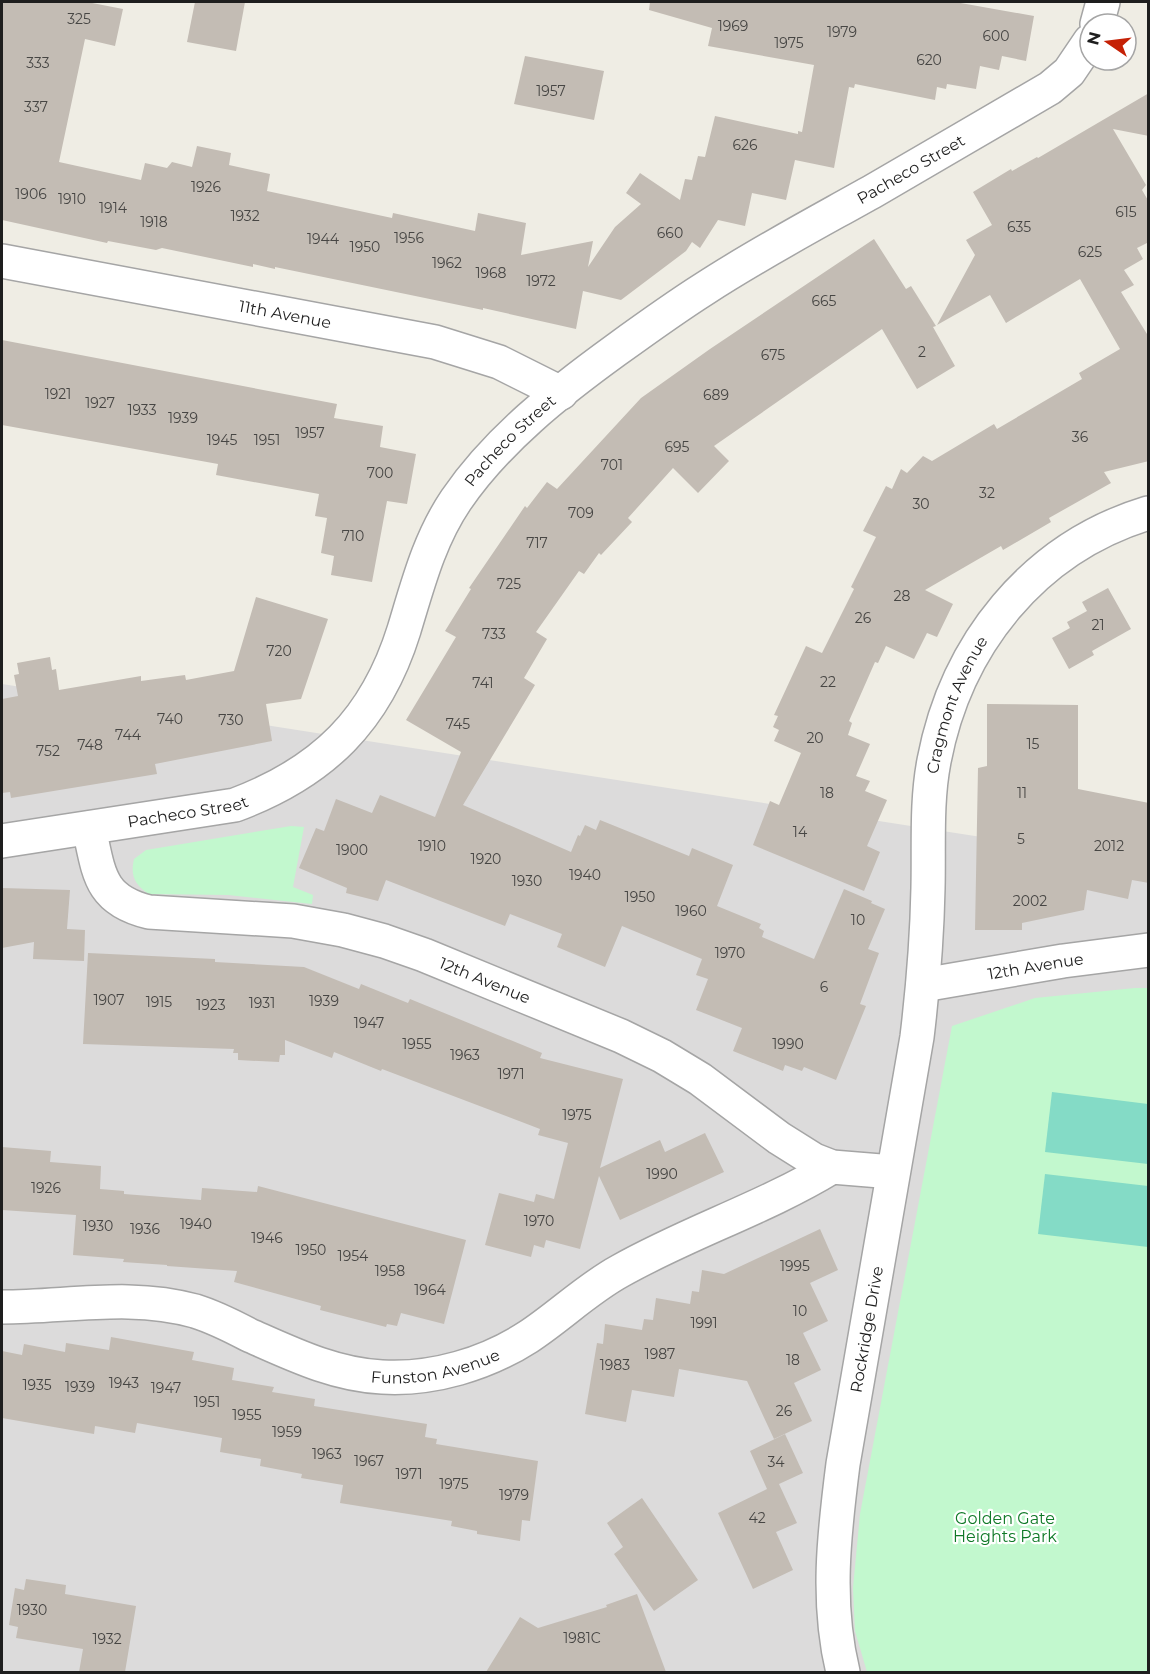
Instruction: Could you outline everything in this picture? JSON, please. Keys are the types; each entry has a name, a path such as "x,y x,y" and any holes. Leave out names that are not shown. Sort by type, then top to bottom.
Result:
{"street":[{"name":"Pacheco Street","path":"2,841 235,805 292,780 317,762 341,740 361,716 380,687 404,630 424,562 439,530 456,499 504,443 561,393 704,288 1050,88 1069,72 1078,59"},
{"name":"11th Avenue","path":"2,261 435,342 499,362 561,393"},
{"name":"Cragmont Avenue","path":"923,985 927,921 929,809 933,763 944,717 963,671 984,637 1030,579 1084,541 1149,513"},
{"name":"12th Avenue","path":"89,828 101,877 119,902 149,912 293,921 343,930 384,941 424,955 621,1036 662,1056 700,1079 797,1150 832,1167 893,1172"},
{"name":"12th Avenue","path":"923,985 1063,961 1149,950"},
{"name":"Rockridge Drive","path":"843,1672 837,1649 834,1618 832,1582 835,1537 845,1453 917,1037 923,985"},
{"name":"Funston Avenue","path":"2,1307 106,1300 171,1305 208,1316 315,1364 346,1372 381,1377 431,1374 472,1364 501,1353 529,1336 619,1271 783,1194 832,1167"}],"shaded area":[{"path":"2,684 1148,863 1148,1672 2,1672"}],"green space":[{"path":"291,826 304,827 293,887 313,895 312,904 228,895 149,894 140,887 133,875 134,859 146,850"},
{"name":"Golden Gate Heights Park","path":"1148,988 1148,1672 867,1672 855,1631 853,1588 860,1514 952,1026 1035,998"},
{"path":"1052,1092 1148,1104 1148,1164 1045,1152"},
{"path":"1045,1174 1148,1186 1148,1247 1038,1234"}],"building":[{"path":"2,2 87,2 123,9 115,46 85,39 59,162 141,180 145,163 167,168 172,162 192,167 197,146 231,153 229,165 270,174 267,191 392,218 393,213 475,231 478,213 526,223 521,255 593,241 588,267 615,227 641,204 626,193 640,173 680,200 685,179 692,180 698,156 705,157 715,116 798,134 798,131 802,132 814,65 708,46 712,28 649,10 650,2 955,2 1034,16 1026,61 1002,56 999,70 980,66 976,89 947,84 946,89 937,87 935,100 855,84 854,88 849,87 834,168 795,160 786,200 752,193 745,226 718,220 700,248 692,242 686,251 621,300 583,291 576,329 483,308 483,310 275,267 275,269 253,264 253,267 162,248 156,250 108,241 107,243 2,220"},
{"path":"195,2 245,2 236,51 187,42"},
{"path":"525,56 604,71 594,120 514,104"},
{"path":"1149,93 1149,136 1113,129 1146,185 1142,190 1149,202 1149,242 1137,248 1143,259 1124,270 1134,285 1121,292 1147,334 1149,333 1149,461 1104,472 1111,483 1049,518 1051,522 1003,550 1001,546 925,590 953,604 937,637 927,633 914,659 886,646 878,663 875,662 849,721 852,723 848,735 870,744 856,776 870,781 865,791 887,800 867,846 880,852 864,891 753,845 770,801 779,805 801,753 774,741 779,730 773,727 778,716 774,715 806,646 822,653 854,589 851,587 876,537 863,531 886,486 892,489 901,469 907,473 923,456 932,461 994,424 997,429 1082,379 1079,373 1120,349 1080,279 1006,323 990,295 937,325 975,255 966,240 992,225 973,192 1011,169 1012,171 1038,158"},
{"path":"874,239 906,289 911,286 936,326 933,327 955,366 917,389 882,329 714,446 729,461 698,493 673,468 628,518 632,522 601,555 599,553 584,574 579,571 536,632 547,639 524,678 535,685 463,805 571,852 585,825 596,830 600,820 689,856 692,848 733,865 717,906 761,924 759,928 764,931 762,937 814,959 844,889 885,909 868,949 879,953 860,1004 866,1006 836,1080 804,1067 802,1071 785,1065 783,1071 733,1051 742,1028 696,1010 708,979 696,975 702,959 622,926 605,967 557,947 562,934 510,914 505,926 386,880 378,901 346,893 347,888 299,868 316,828 324,831 336,799 372,813 380,795 435,817 461,752 406,720 456,637 445,631 471,589 469,588 525,506 527,508 547,482 557,489 641,398"},
{"path":"2,340 337,404 334,418 383,426 380,447 416,454 407,504 387,501 372,582 331,575 334,556 321,553 327,518 315,516 319,494 216,475 218,464 2,425"},
{"path":"1108,588 1131,629 1092,651 1094,655 1069,669 1052,638 1070,628 1067,622 1087,611 1082,602"},
{"path":"256,597 328,619 301,699 266,704 272,741 155,764 157,774 11,798 10,792 2,793 2,699 18,696 14,675 19,674 17,663 50,657 52,670 56,669 59,690 141,676 141,681 185,675 186,680 234,671"},
{"path":"987,704 1078,705 1078,789 1149,803 1149,883 1132,880 1128,899 1087,890 1084,910 1022,923 1022,930 975,930 978,768 987,766"},
{"path":"2,888 70,890 67,929 85,930 84,961 33,959 34,942 2,948"},
{"path":"88,953 215,959 215,962 304,967 359,989 361,984 408,1003 410,999 542,1053 540,1058 623,1079 600,1168 660,1140 665,1152 705,1133 724,1172 620,1220 599,1176 580,1249 546,1240 544,1248 534,1245 531,1257 485,1245 499,1193 534,1202 536,1194 554,1199 568,1143 538,1135 540,1129 382,1069 381,1071 334,1052 332,1058 285,1040 285,1055 280,1055 279,1062 238,1060 238,1053 233,1053 234,1049 83,1044"},
{"path":"2,1147 51,1151 50,1162 101,1166 100,1189 124,1191 124,1194 201,1200 202,1188 257,1192 258,1186 466,1240 444,1324 401,1313 397,1326 387,1324 386,1327 320,1310 321,1306 234,1282 237,1271 123,1262 124,1259 73,1255 76,1215 2,1210"},
{"path":"820,1229 838,1270 810,1283 828,1321 803,1333 821,1370 794,1383 812,1421 774,1439 747,1381 679,1369 674,1397 632,1390 626,1422 585,1414 597,1343 603,1344 605,1324 642,1330 644,1319 653,1320 656,1298 690,1304 692,1291 699,1292 702,1270 724,1274"},
{"path":"111,1337 194,1352 192,1360 234,1368 232,1380 274,1387 272,1392 315,1399 314,1406 427,1424 425,1437 437,1439 436,1444 538,1461 530,1521 522,1520 520,1541 477,1534 477,1531 451,1526 452,1521 340,1503 343,1485 301,1478 302,1474 260,1466 261,1459 220,1452 222,1438 137,1423 135,1433 95,1426 94,1434 2,1418 2,1351 22,1355 24,1344 65,1352 66,1343 109,1350"},
{"path":"785,1434 803,1473 779,1484 797,1523 776,1532 793,1570 753,1589 718,1513 767,1489 750,1451"},
{"path":"642,1498 698,1580 654,1611 614,1554 623,1547 607,1523"},
{"path":"26,1579 66,1585 65,1594 136,1606 125,1672 79,1672 83,1649 16,1638 18,1627 9,1625 15,1588 24,1590"},
{"path":"637,1594 666,1672 486,1672 520,1617 538,1628 607,1607 606,1605"}]}
